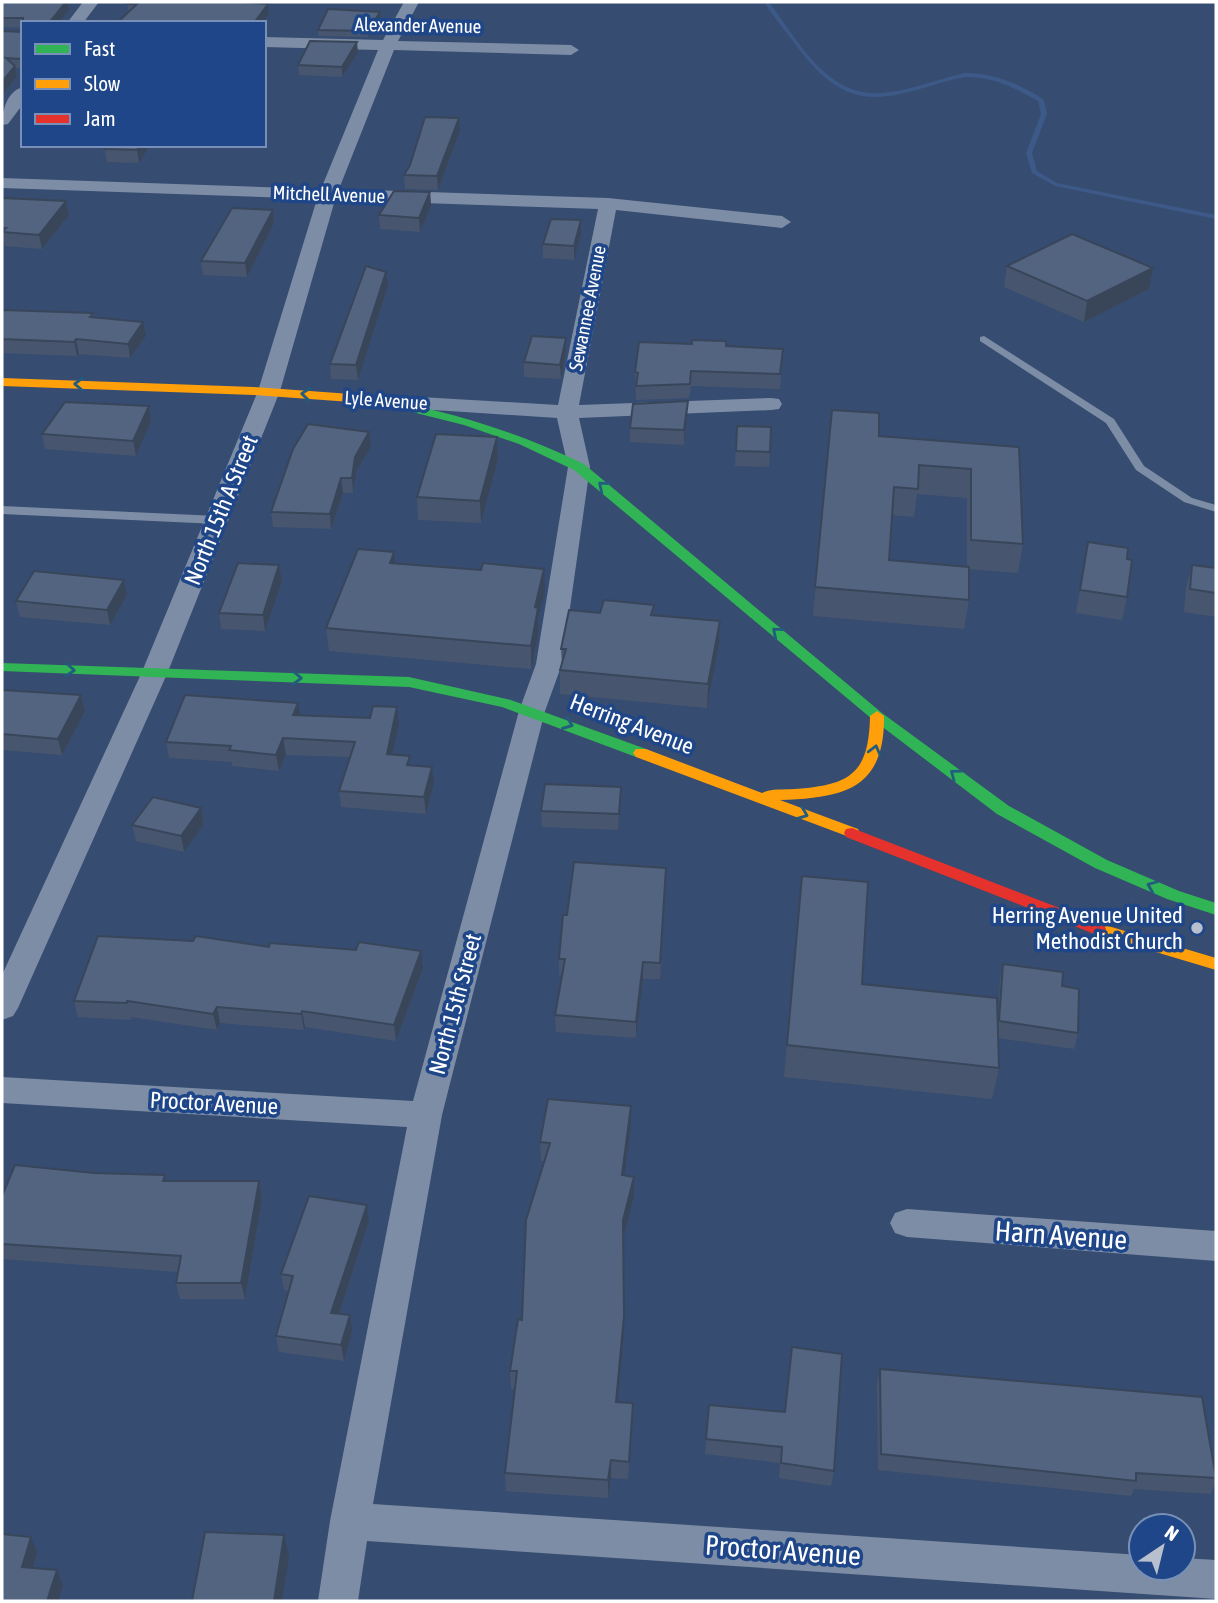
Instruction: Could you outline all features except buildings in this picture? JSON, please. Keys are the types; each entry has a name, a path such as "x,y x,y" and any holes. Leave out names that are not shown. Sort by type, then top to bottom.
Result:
{"main road":[{"name":"Lyle Avenue","path":"2,382 270,391 399,402"},
{"path":"399,402 464,417 503,430 542,446 579,467 877,716 1003,810 1101,864 1173,895 1216,909"},
{"name":"Herring Avenue","path":"2,667 409,682 532,711 1103,931 1216,964"},
{"path":"753,795 815,794 841,788 856,779 875,756 878,743 877,716"}],"street":[{"path":"77,21 91,2"},
{"name":"North 15th A Street","path":"2,1008 154,674 270,391 328,194 388,45 411,2"},
{"name":"Alexander Avenue","path":"266,42 571,50"},
{"path":"2,120 21,95"},
{"name":"Mitchell Avenue","path":"2,183 608,204 782,222"},
{"name":"Sewannee Avenue","path":"567,412 608,204"},
{"name":"Lyle Avenue","path":"399,402 567,412 771,404"},
{"name":"North 15th Street","path":"338,1601 350,1521 426,1115 532,711 549,664 579,467 567,412"},
{"name":"Proctor Avenue","path":"2,1090 426,1115"},
{"name":"Harn Avenue","path":"907,1223 1216,1246"},
{"name":"Proctor Avenue","path":"350,1521 1216,1580"}],"lane":[{"path":"984,338 1110,421 1140,468 1188,500 1216,509"},
{"path":"2,510 217,520"}],"waterway":[{"path":"766,2 815,66 831,81 847,90 863,95 880,95 965,75 995,78 1041,100 1044,114 1029,153 1034,172 1055,184 1216,217"}],"traffic: fast":[{"path":"351,398 412,408 468,422 523,441 579,467 877,716 1003,810 1101,864 1173,895 1216,909"},
{"path":"2,667 409,682 506,703 641,753"}],"traffic: slow":[{"path":"2,382 254,391 351,398"},
{"path":"769,795 812,793 831,789 862,774 872,760 877,741 877,716"},
{"path":"641,753 852,833"},
{"path":"1098,929 1216,964"}],"traffic: jam":[{"path":"852,833 1098,929"}],"place":[{"name":"Herring Avenue United Methodist Church","path":"1197,928"}]}
